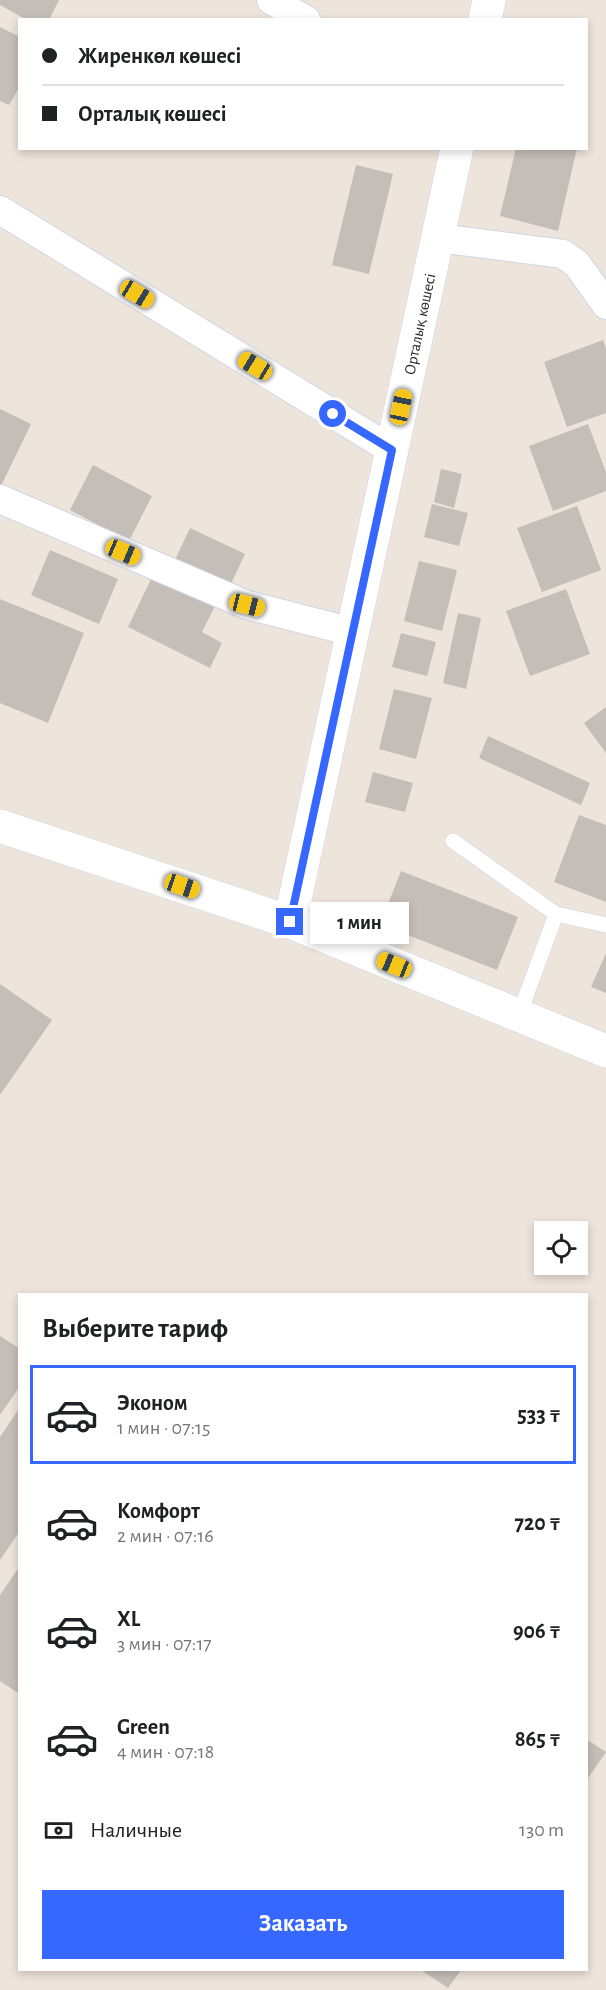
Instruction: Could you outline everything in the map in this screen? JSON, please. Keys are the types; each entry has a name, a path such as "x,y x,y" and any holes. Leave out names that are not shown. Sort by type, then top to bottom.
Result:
{"main road":[{"path":"485,18 489,0"},
{"name":"Орталық көшесі","path":"290,922 457,150"},
{"path":"0,826 290,922 606,1051"}],"street":[{"path":"271,0 302,18"},
{"path":"0,210 392,450"},
{"path":"438,238 563,255 578,264 606,305"},
{"path":"0,499 247,605 353,632"}],"lane":[{"path":"453,841 556,914 606,925"},
{"path":"519,1016 556,914"}],"building":[{"path":"0,0 59,0 50,18 23,18 0,5"},
{"path":"0,27 18,36 18,89 9,105 0,101"},
{"path":"516,150 577,150 558,231 500,216"},
{"path":"356,165 393,174 369,274 332,265"},
{"path":"603,340 606,348 606,413 567,427 544,362"},
{"path":"0,409 31,424 0,488"},
{"path":"588,424 606,472 606,491 553,511 529,446"},
{"path":"93,465 152,496 129,541 70,510"},
{"path":"441,469 462,474 454,508 434,502"},
{"path":"432,504 468,513 459,546 424,537"},
{"path":"577,506 601,570 542,592 517,528"},
{"path":"190,528 245,554 230,586 175,560"},
{"path":"50,550 118,579 99,624 31,595"},
{"path":"419,561 457,570 442,631 404,621"},
{"path":"154,573 216,604 202,632 222,643 210,668 128,627"},
{"path":"566,589 590,654 530,676 506,611"},
{"path":"0,599 84,633 48,723 0,703"},
{"path":"458,613 481,618 466,689 443,683"},
{"path":"401,633 436,642 427,676 392,667"},
{"path":"394,689 432,698 416,759 379,749"},
{"path":"606,707 606,753 584,723"},
{"path":"488,736 590,783 581,805 479,758"},
{"path":"373,772 413,783 405,812 365,802"},
{"path":"579,815 606,825 606,902 554,882"},
{"path":"401,871 518,917 497,970 380,924"},
{"path":"606,953 606,993 591,987"},
{"path":"0,984 52,1020 0,1095"},
{"path":"0,1336 18,1348 18,1389 0,1415"},
{"path":"18,1410 18,1534 0,1560 0,1437"},
{"path":"18,1569 18,1693 0,1681 0,1595"},
{"path":"588,1740 606,1752 588,1778"},
{"path":"422,1971 460,1971 448,1988"}],"route":[{"path":"290,922 392,450 333,414"}]}
